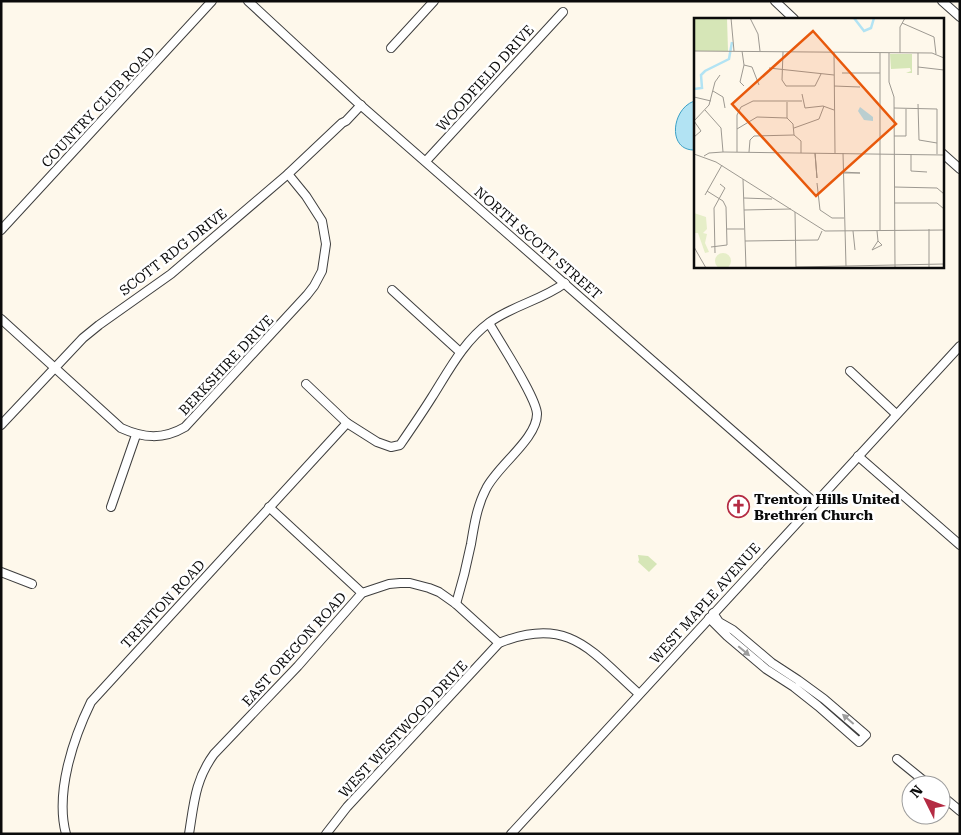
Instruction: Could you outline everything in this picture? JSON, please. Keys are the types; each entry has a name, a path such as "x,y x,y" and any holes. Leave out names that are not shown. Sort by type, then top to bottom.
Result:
{"street":[{"name":"COUNTRY CLUB ROAD","path":"1,230 212,1"},
{"name":"NORTH SCOTT STREET","path":"248,1 359,103 814,502"},
{"path":"391,48 434,1"},
{"path":"775,1 793,18"},
{"path":"942,1 960,17"},
{"name":"WOODFIELD DRIVE","path":"426,162 563,12"},
{"name":"SCOTT RDG DRIVE","path":"1,425 83,338 171,274 288,174 346,121 359,103"},
{"path":"944,155 960,169"},
{"name":"BERKSHIRE DRIVE","path":"1,319 121,428 136,435 151,437 172,434 185,428 279,327 314,286 322,270 326,253 324,228 318,213 288,174"},
{"path":"306,384 347,423 377,442 391,446 400,445 460,352 489,323 512,309 555,290 565,283"},
{"path":"392,290 460,352"},
{"path":"456,604 462,585 476,515 485,489 498,470 530,435 535,425 537,413 526,386 489,323"},
{"name":"WEST MAPLE AVENUE","path":"510,834 814,502 960,346"},
{"path":"850,371 896,414"},
{"name":"TRENTON ROAD","path":"66,834 63,815 65,782 81,722 91,702 347,423"},
{"path":"112,506 136,435"},
{"path":"858,456 960,545"},
{"path":"269,507 362,593"},
{"path":"1,572 32,584"},
{"name":"EAST OREGON ROAD","path":"189,834 197,787 205,767 214,754 298,666 362,593 390,584 410,583 439,592 456,604 499,643"},
{"path":"711,615 727,636 769,666 859,742 866,735 824,699 798,680 769,666"},
{"path":"499,643 514,637 542,632 556,633 569,637 586,647 639,694"},
{"name":"WEST WESTWOOD DRIVE","path":"326,834 347,808 499,643"},
{"path":"818,706 824,699"},
{"path":"897,759 917,775"}],"green space":[{"path":"638,555 648,556 657,564 649,572 638,562"}],"water":[{"path":"694,102 694,150 680,144 676,137 677,119 687,105"}],"place":[{"name":"Trenton Hills United Brethren Church","path":"738,507"}]}
